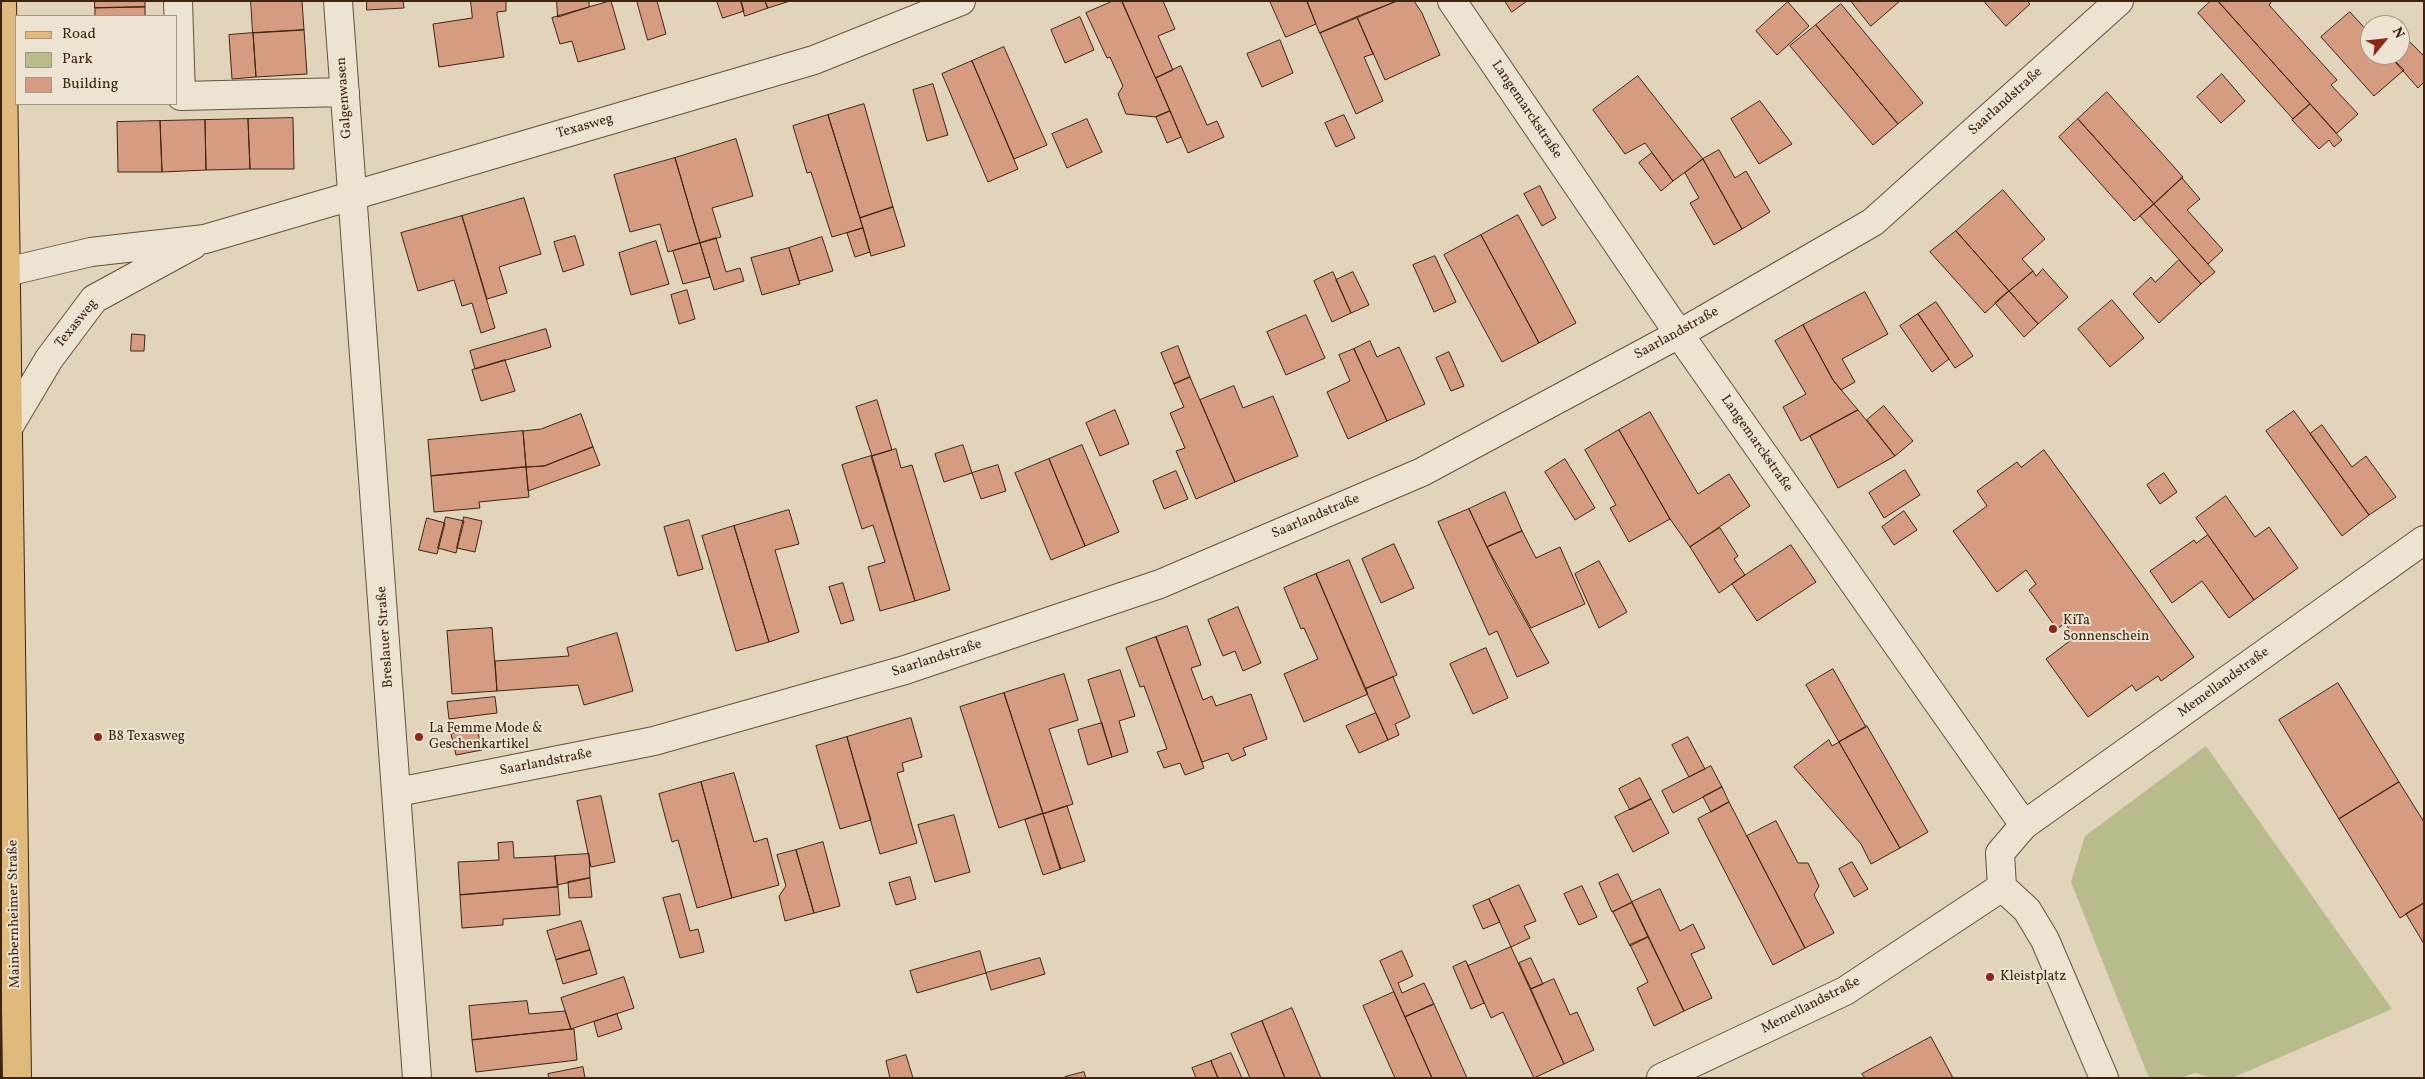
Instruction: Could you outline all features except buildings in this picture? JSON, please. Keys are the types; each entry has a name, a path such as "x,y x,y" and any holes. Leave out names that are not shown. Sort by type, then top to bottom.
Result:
{"main road":[{"name":"Mainbernheimer Straße","path":"2,1 18,1078"}],"street":[{"path":"178,1 180,96 345,92"},
{"name":"Galgenwasen","path":"338,1 352,196"},
{"name":"Texasweg","path":"6,272 91,252 205,239 814,60 961,1"},
{"name":"Langemarckstraße","path":"1452,1 1679,334 2024,825"},
{"name":"Saarlandstraße","path":"398,792 654,742 905,670 1160,584 1422,472 1679,334 1873,222 2119,1"},
{"name":"Breslauer Straße","path":"352,196 398,792 417,1078"},
{"name":"Texasweg","path":"8,428 49,359 94,299 205,239"},
{"name":"Memellandstraße","path":"2024,825 2424,540"},
{"path":"2024,825 2000,853 2002,887 2027,910 2045,940 2104,1078"},
{"name":"Memellandstraße","path":"1661,1078 1845,991 2002,887"}],"green space":[{"path":"2206,746 2392,1009 2232,1078 2212,1078 2195,1073 2180,1078 2149,1078 2071,882 2085,836"}],"place":[{"name":"KiTa Sonnenschein","path":"2053,629"},
{"name":"B8 Texasweg","path":"98,737"},
{"name":"La Femme Mode & Geschenkartikel","path":"419,737"},
{"name":"Kleistplatz","path":"1990,977"}]}
